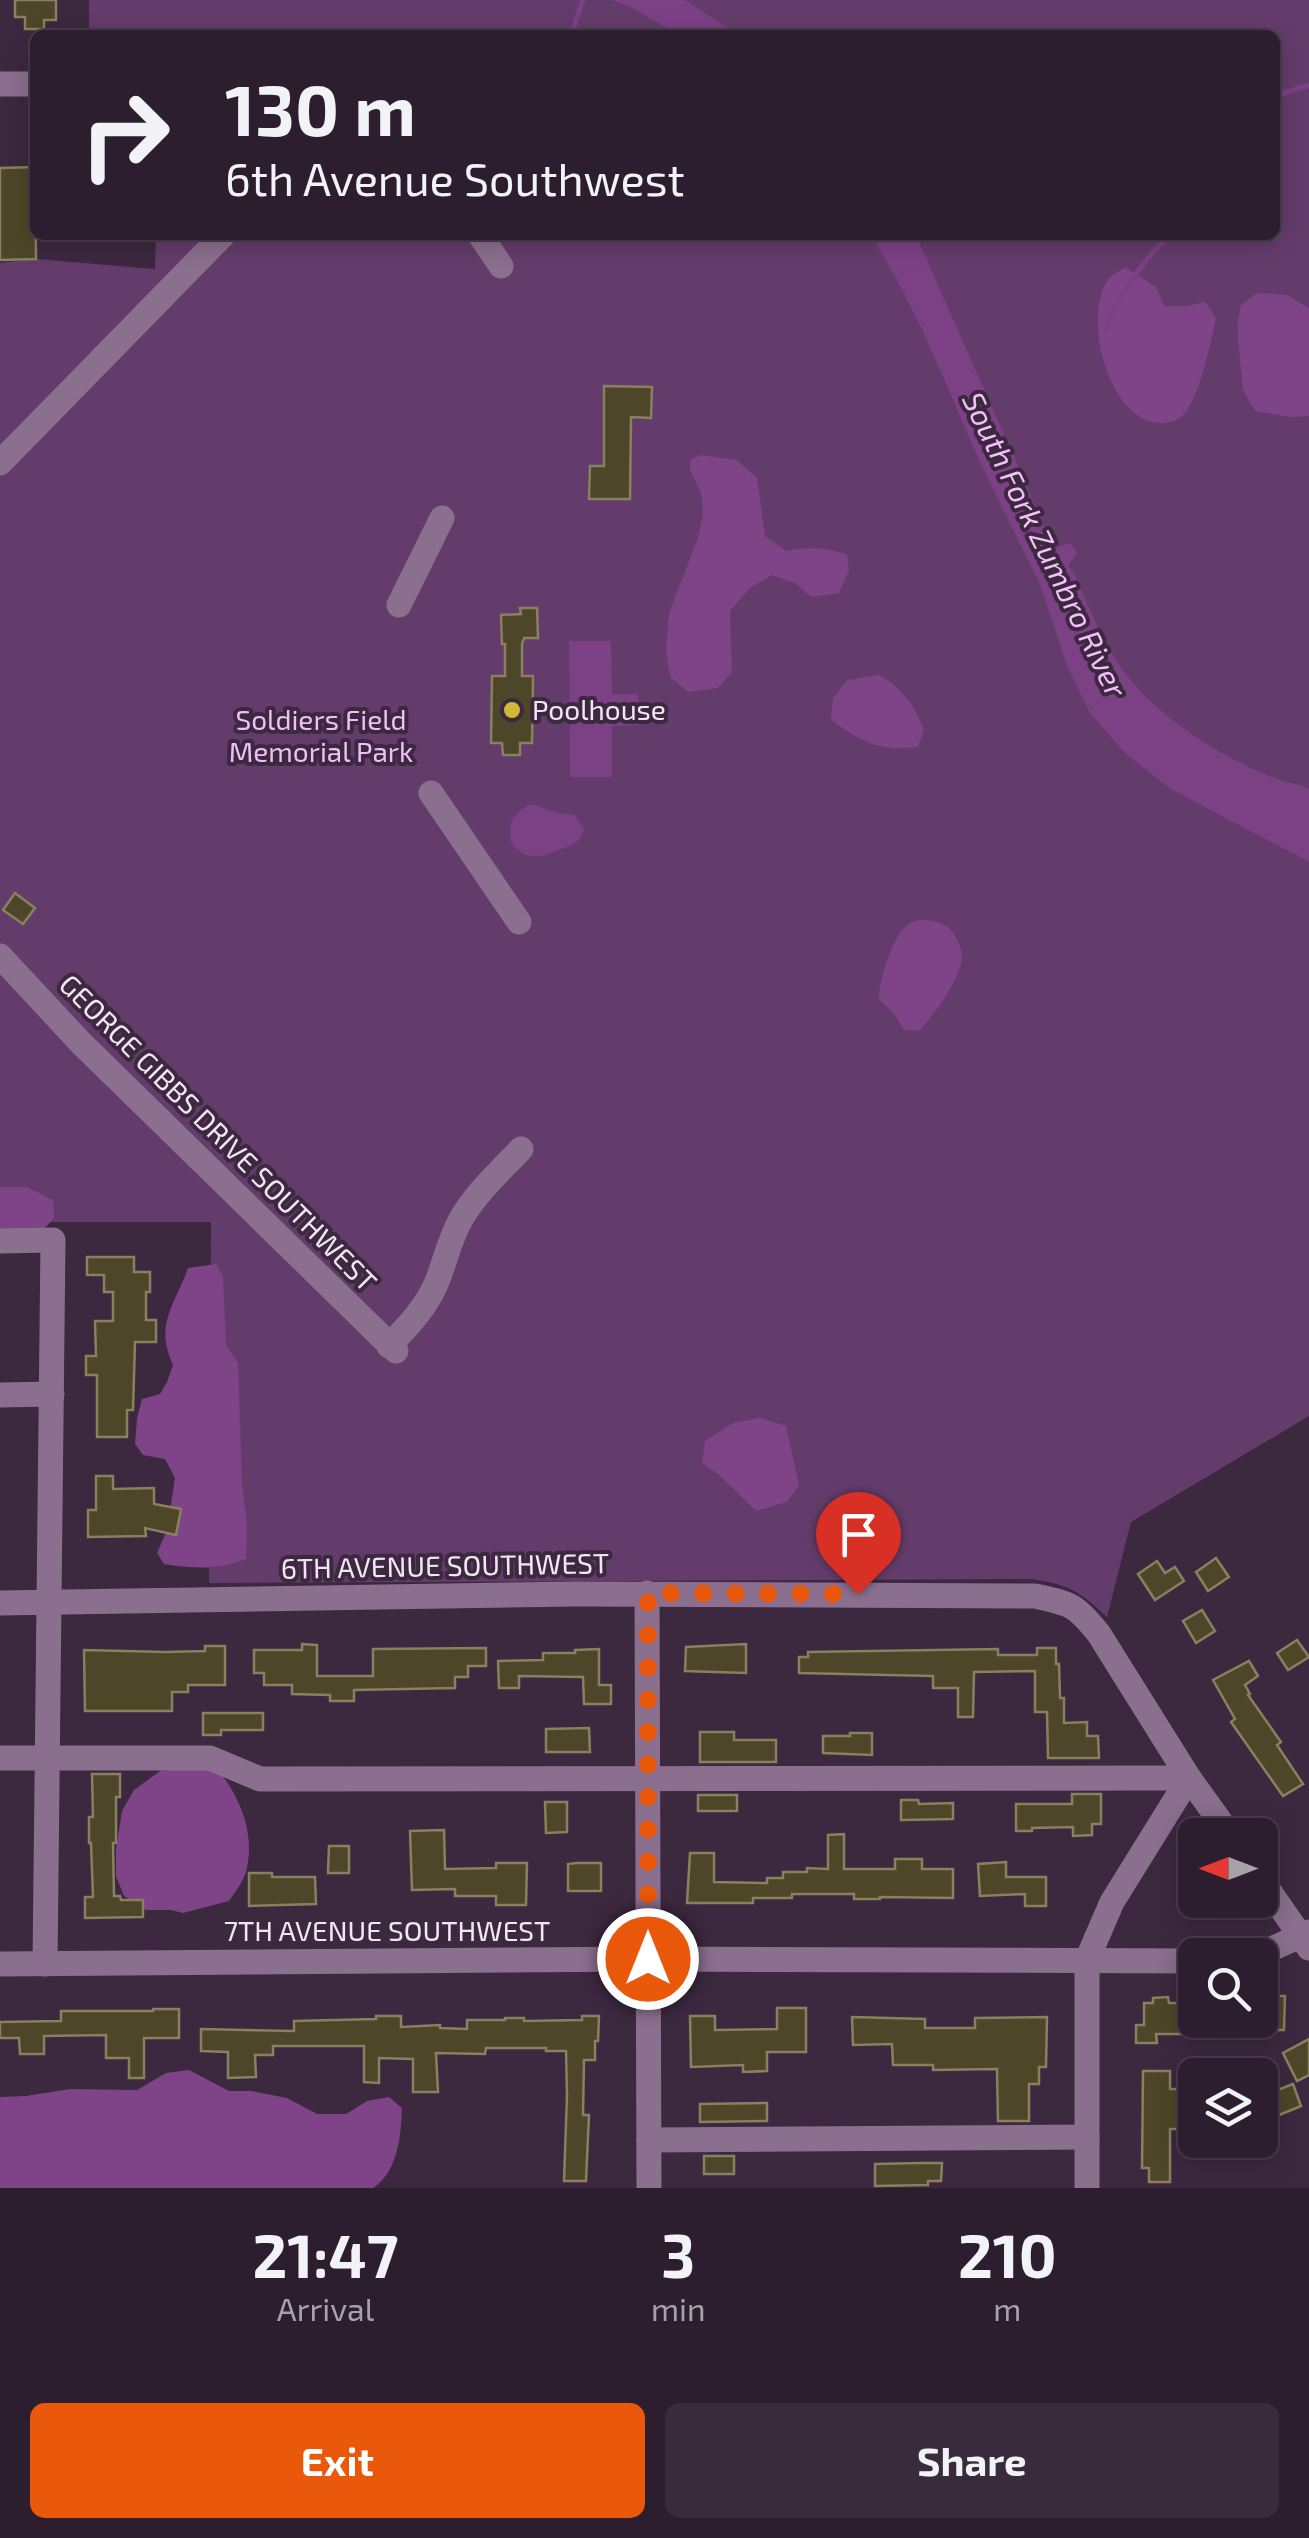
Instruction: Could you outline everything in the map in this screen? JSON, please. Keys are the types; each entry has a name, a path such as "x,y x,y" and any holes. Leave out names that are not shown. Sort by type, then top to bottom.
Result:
{"street":[{"path":"0,84 30,84"},
{"path":"0,463 218,240"},
{"path":"483,240 501,266"},
{"path":"399,605 442,518"},
{"path":"432,793 519,922"},
{"name":"GEORGE GIBBS DRIVE SOUTHWEST","path":"0,956 81,1043 392,1348 436,1285 462,1217 522,1149"},
{"path":"0,1241 53,1240 45,1964"},
{"path":"0,1395 52,1394"},
{"path":"648,1593 649,2188"},
{"name":"6TH AVENUE SOUTHWEST","path":"0,1603 648,1593 1035,1596 1069,1604 1084,1616 1190,1778"},
{"path":"0,1758 210,1758 260,1779 1190,1778"},
{"path":"1190,1778 1218,1818"},
{"path":"1087,2188 1087,1960 1112,1902 1190,1778"},
{"path":"1278,1901 1307,1939 1278,1948"},
{"name":"7TH AVENUE SOUTHWEST","path":"0,1964 648,1959 1178,1961"},
{"path":"649,2140 1087,2137"}],"green space":[{"name":"Soldiers Field Memorial Park","path":"89,0 1309,0 1309,1416 1131,1522 1107,1617 1073,1590 1032,1579 209,1583 211,1222 0,1222 0,263 36,259 155,269 156,240 1280,240 1280,30 89,30"}],"shaded area":[{"path":"1125,267 1156,287 1164,306 1205,302 1216,318 1195,394 1185,413 1173,421 1158,423 1140,417 1114,386 1105,364 1099,341 1100,298 1109,279"},
{"path":"1257,293 1287,295 1309,308 1309,416 1255,411 1243,390 1237,327 1241,305"},
{"path":"700,455 737,460 757,478 765,536 786,551 817,549 847,555 849,570 839,593 811,597 795,583 772,575 750,588 730,611 732,672 718,688 688,692 670,677 666,651 669,613 698,538 703,514 701,493 690,470 691,460"},
{"path":"879,675 907,698 916,712 924,730 918,747 871,744 831,720 833,698 847,680"},
{"path":"918,920 946,926 954,934 962,955 952,985 919,1031 904,1030 879,999 883,972 895,942 905,927"},
{"path":"0,1187 27,1187 53,1200 54,1218 41,1232 0,1231"},
{"path":"216,1264 223,1276 226,1345 238,1363 246,1559 215,1567 175,1566 164,1564 157,1553 167,1530 175,1478 165,1459 143,1455 135,1444 137,1418 142,1399 160,1394 173,1365 166,1326 188,1268"},
{"path":"760,1418 786,1426 799,1486 787,1502 756,1511 702,1463 705,1441 733,1423"},
{"path":"215,1766 238,1802 249,1843 246,1872 229,1901 183,1913 146,1910 124,1896 116,1876 122,1811 134,1790 160,1771"},
{"path":"189,2070 229,2091 287,2098 317,2114 346,2114 367,2101 389,2097 402,2108 393,2163 373,2188 0,2188 0,2097 70,2089 137,2090 166,2073"}],"water":[{"path":"612,0 685,0 730,30 670,30"},
{"name":"South Fork Zumbro River","path":"874,240 918,240 1054,548 1070,543 1077,553 1068,566 1108,647 1127,676 1163,712 1206,743 1250,768 1309,789 1309,862 1171,789 1126,754 1090,713 1067,666 1040,584 897,280"},
{"path":"569,641 611,641 612,694 638,694 638,725 612,726 612,777 570,777"},
{"path":"532,804 575,815 584,830 581,837 544,855 527,855 518,850 512,843 510,826 521,809"}],"building":[{"path":"15,0 56,0 56,20 44,20 44,29 25,29 25,17 15,17"},
{"path":"30,167 30,240 36,240 36,259 0,260 0,168"},
{"path":"604,386 652,387 651,418 631,417 630,499 589,499 590,466 604,466"},
{"name":"Poolhouse","path":"520,608 537,608 538,638 524,638 522,644 522,676 533,676 532,743 520,743 520,755 503,755 502,743 491,743 492,676 505,676 501,615 521,614"},
{"path":"15,893 35,908 23,924 3,910"},
{"path":"87,1257 134,1257 134,1272 150,1272 146,1320 156,1320 156,1342 135,1342 133,1410 127,1410 127,1437 97,1437 97,1375 86,1375 86,1356 96,1356 95,1321 113,1321 113,1292 104,1292 104,1275 87,1275"},
{"path":"96,1476 113,1476 113,1489 154,1488 154,1504 181,1509 176,1535 145,1528 146,1536 88,1537 88,1510 96,1510"},
{"path":"1216,1558 1229,1577 1208,1591 1196,1572"},
{"path":"1157,1561 1165,1573 1175,1567 1184,1581 1155,1600 1138,1574"},
{"path":"1202,1610 1215,1631 1196,1643 1183,1621"},
{"path":"1297,1640 1309,1657 1288,1670 1277,1653"},
{"path":"302,1644 317,1645 317,1676 373,1676 373,1649 486,1648 486,1666 468,1666 468,1677 455,1677 455,1688 354,1690 354,1701 330,1701 330,1695 292,1694 292,1685 264,1685 264,1673 254,1673 254,1650 302,1650"},
{"path":"746,1644 746,1673 685,1671 686,1647"},
{"path":"205,1646 225,1646 225,1685 188,1685 188,1692 172,1692 172,1711 85,1711 84,1650 205,1651"},
{"path":"1037,1648 1056,1648 1064,1723 1087,1722 1087,1736 1098,1736 1099,1758 1048,1758 1047,1712 1035,1712 1035,1671 974,1672 973,1717 958,1717 958,1688 933,1688 933,1676 799,1673 799,1657 808,1657 808,1652 998,1649 998,1655 1037,1655"},
{"path":"599,1649 599,1685 611,1685 611,1704 584,1704 583,1677 519,1676 519,1688 499,1688 498,1661 543,1660 543,1653"},
{"path":"1249,1661 1258,1676 1245,1685 1248,1695 1281,1742 1277,1745 1303,1784 1283,1796 1231,1722 1235,1719 1213,1680"},
{"path":"203,1713 263,1713 263,1730 221,1730 221,1735 203,1735"},
{"path":"589,1728 590,1752 546,1752 546,1729"},
{"path":"700,1732 734,1732 734,1740 776,1740 776,1762 700,1762"},
{"path":"872,1733 872,1755 823,1753 823,1736"},
{"path":"92,1774 120,1774 113,1843 114,1896 121,1900 143,1900 143,1917 85,1918 85,1897 93,1897 89,1843"},
{"path":"1072,1794 1101,1794 1101,1824 1092,1824 1092,1835 1073,1836 1073,1827 1016,1831 1016,1804 1072,1804"},
{"path":"698,1795 737,1795 737,1811 698,1811"},
{"path":"901,1800 953,1803 953,1819 901,1820"},
{"path":"545,1802 567,1802 567,1832 546,1833"},
{"path":"444,1830 445,1869 527,1863 526,1905 496,1905 496,1896 455,1896 455,1889 412,1890 410,1831"},
{"path":"844,1834 844,1869 895,1869 895,1859 922,1859 922,1869 953,1869 953,1898 854,1899 854,1894 792,1894 792,1898 753,1898 753,1903 687,1903 690,1853 714,1853 714,1882 767,1883 767,1878 783,1878 783,1872 828,1869 828,1835"},
{"path":"329,1846 349,1846 349,1873 328,1873"},
{"path":"1006,1862 1006,1877 1046,1877 1046,1906 1025,1906 1025,1894 980,1896 978,1864"},
{"path":"601,1863 601,1891 568,1891 568,1864"},
{"path":"249,1873 315,1877 316,1904 249,1906"},
{"path":"1278,1996 1285,1996 1284,2030 1278,2030"},
{"path":"1168,1997 1169,2003 1178,2003 1178,2034 1156,2034 1157,2043 1136,2043 1136,2025 1144,2025 1144,2003 1153,2003 1153,1998"},
{"path":"777,2008 806,2008 806,2052 767,2052 767,2071 743,2072 743,2065 691,2067 690,2016 715,2016 715,2030 777,2029"},
{"path":"179,2009 179,2038 144,2038 144,2078 129,2078 129,2058 106,2058 106,2035 44,2036 44,2054 20,2054 19,2038 0,2038 0,2022 61,2021 61,2011"},
{"path":"401,2016 401,2027 440,2025 467,2029 467,2020 582,2020 582,2016 599,2016 595,2060 584,2060 583,2115 589,2115 586,2181 564,2181 566,2051 486,2048 485,2054 436,2053 438,2092 413,2092 413,2059 379,2058 379,2083 364,2082 364,2046 273,2046 273,2055 255,2055 256,2077 228,2078 228,2052 201,2051 201,2029 294,2031 294,2021"},
{"path":"852,2017 925,2019 925,2028 975,2028 975,2018 1047,2017 1046,2067 1039,2067 1039,2084 1029,2084 1029,2121 998,2121 997,2069 933,2070 933,2065 893,2065 892,2044 853,2045"},
{"path":"1309,2039 1309,2075 1297,2081 1283,2053"},
{"path":"1143,2071 1170,2071 1170,2089 1178,2089 1178,2129 1170,2129 1170,2182 1149,2182 1149,2168 1142,2168"},
{"path":"1293,2084 1301,2106 1278,2116 1278,2090"},
{"path":"767,2103 767,2121 700,2122 700,2104"},
{"path":"704,2156 734,2156 734,2174 704,2174"},
{"path":"942,2163 941,2181 928,2181 928,2185 875,2186 875,2164"}],"waterway":[{"path":"573,30 583,0"},
{"path":"1280,94 1309,85"},
{"path":"1106,328 1133,278 1164,240"}],"place":[{"name":"Poolhouse","path":"512,710"}],"route":[{"path":"648,1959 648,1593 858,1594"}]}
